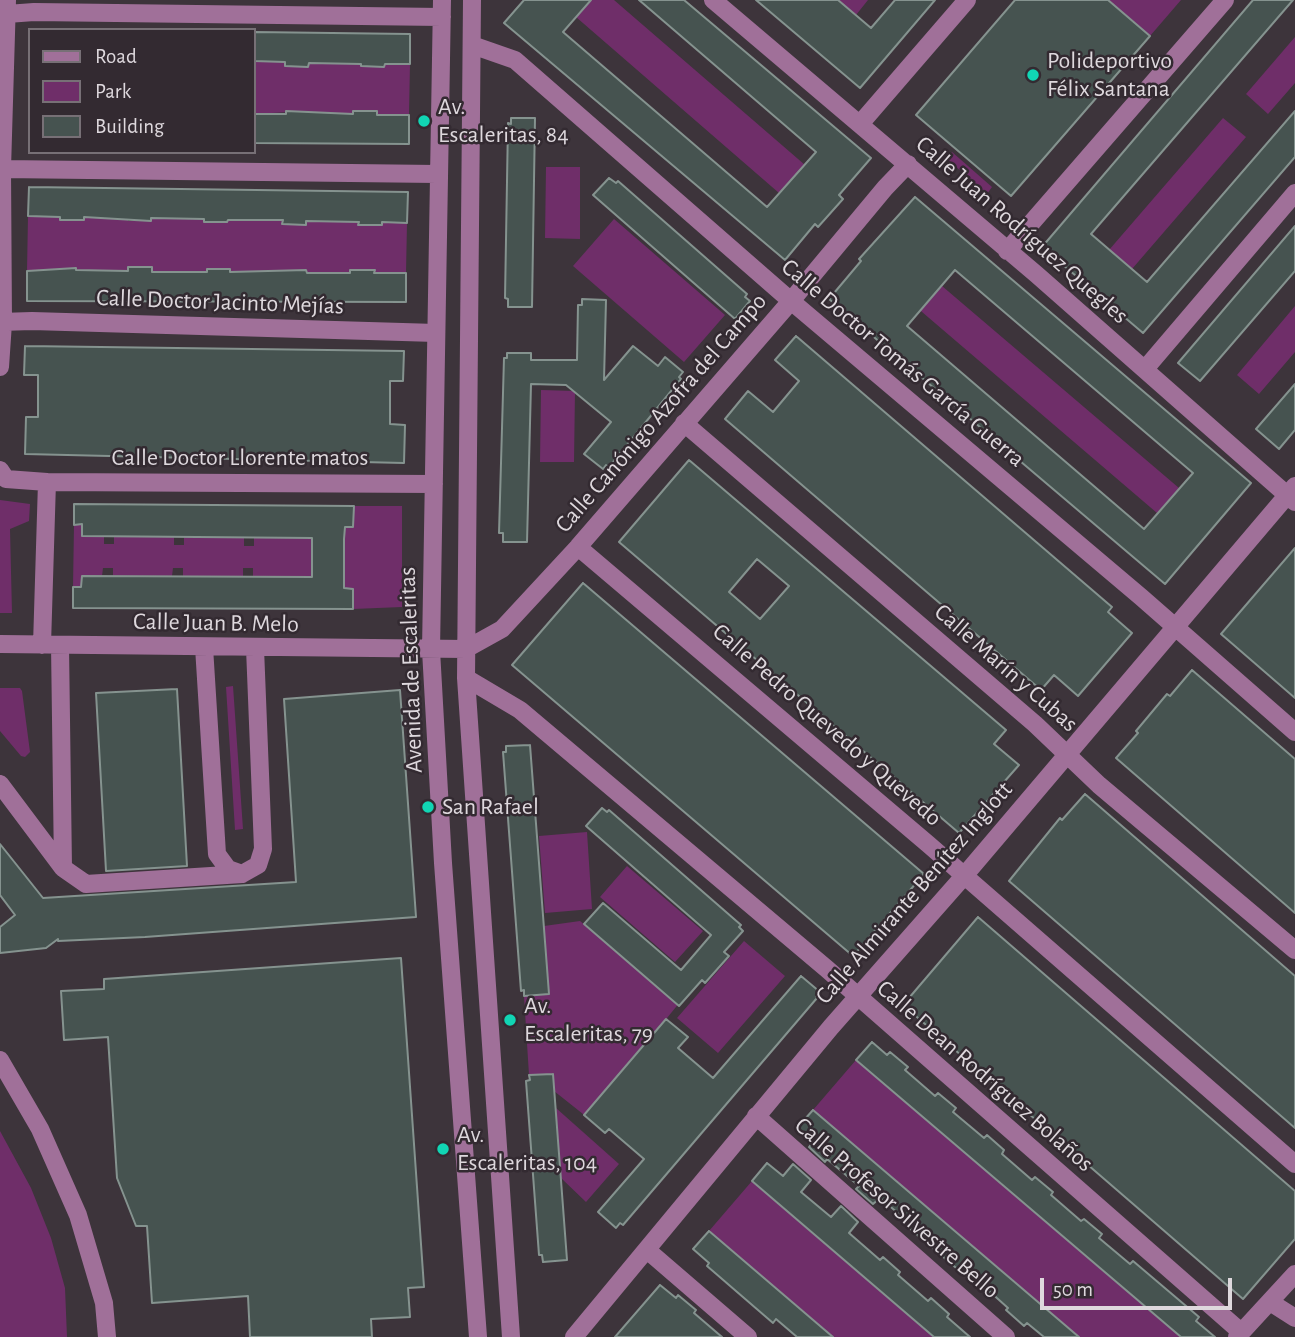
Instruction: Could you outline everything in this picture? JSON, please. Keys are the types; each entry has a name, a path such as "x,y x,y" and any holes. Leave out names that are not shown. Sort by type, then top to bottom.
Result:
{"street":[{"path":"472,0 466,678 511,1337"},
{"path":"860,124 967,0"},
{"path":"1007,251 1225,0"},
{"name":"Calle Juan Rodríguez Quegles","path":"724,4 1292,495"},
{"path":"0,367 2,55 7,7 34,12 442,9"},
{"name":"Avenida de Escaleritas","path":"442,9 430,650 478,1337"},
{"name":"Calle Doctor Tomás García Guerra","path":"472,44 515,60 791,301 1295,732"},
{"name":"Calle Canónigo Azofra del Campo","path":"466,649 502,629 578,547 908,164"},
{"path":"2,169 437,174"},
{"path":"1145,369 1295,193"},
{"name":"Calle Doctor Jacinto Mejías","path":"1,323 32,321 436,333"},
{"name":"Calle Marín y Cubas","path":"684,423 1035,724 1099,785 1295,950"},
{"name":"Calle Doctor Llorente matos","path":"0,470 6,479 47,482 434,484"},
{"path":"47,482 51,645 63,868"},
{"name":"Calle Almirante Benítez Inglott","path":"574,1337 756,1116 964,876 1065,753 1292,495"},
{"name":"Calle Pedro Quevedo y Quevedo","path":"578,547 964,876 1295,1164"},
{"name":"Calle Juan B. Melo","path":"0,644 466,649"},
{"path":"204,647 218,854 228,869 242,874"},
{"path":"0,784 63,868 86,884 242,874 258,865 263,849 255,648"},
{"name":"Calle Dean Rodríguez Bolaños","path":"466,678 520,709 858,998 1239,1335"},
{"path":"0,1060 40,1129 78,1215 104,1303 107,1337"},
{"name":"Calle Profesor Silvestre Bello","path":"756,1116 1006,1337"},
{"path":"647,1250 748,1337"},
{"path":"1239,1335 1295,1274"},
{"path":"1270,1302 1295,1318"}],"green space":[{"path":"591,0 614,0 805,165 779,193 576,17"},
{"path":"838,0 868,0 856,15"},
{"path":"1108,0 1181,0 1150,36"},
{"path":"1295,37 1295,83 1268,114 1246,94"},
{"path":"256,61 285,61 286,66 308,67 309,63 361,63 361,66 384,67 385,64 410,64 409,115 377,115 353,111 353,114 309,114 308,111 256,114"},
{"path":"1223,118 1246,137 1132,269 1109,250"},
{"path":"952,152 992,187 987,194 947,159"},
{"path":"546,167 580,167 580,239 545,238"},
{"path":"28,216 60,217 61,220 83,220 84,217 128,218 128,221 151,221 151,218 204,219 205,222 227,222 228,219 283,220 283,224 305,225 306,221 359,222 359,225 407,223 406,273 374,273 374,270 351,270 350,273 307,273 306,270 230,272 230,269 207,269 207,272 76,271 75,268 27,271"},
{"path":"614,219 725,315 684,362 573,266"},
{"path":"907,286 927,303 942,286 1179,488 1157,513 901,294"},
{"path":"1295,306 1295,352 1259,394 1237,375"},
{"path":"541,390 575,391 574,462 540,462"},
{"path":"0,500 30,504 29,521 10,529 12,613 0,613"},
{"path":"354,506 402,506 402,607 353,609 353,589 344,588 344,577 292,577 291,588 274,577 253,577 253,568 243,568 243,576 222,576 221,588 204,588 204,577 183,576 183,568 173,568 172,576 151,576 151,588 113,576 113,568 103,568 102,576 82,576 81,587 73,587 74,525 82,524 104,536 104,544 114,544 114,536 174,537 174,545 184,545 184,537 205,537 205,526 244,537 244,546 254,546 254,538 275,538 275,527 313,538 345,538 345,527 353,527"},
{"path":"233,686 243,829 235,830 226,687"},
{"path":"0,688 20,688 22,691 30,752 25,757 21,756 0,731"},
{"path":"587,832 592,909 545,913 539,836"},
{"path":"627,866 703,931 675,962 600,897"},
{"path":"580,921 680,1002 667,1018 670,1022 666,1028 661,1024 629,1061 633,1065 588,1118 554,1091 553,1074 529,1075 524,996 544,926"},
{"path":"744,941 785,976 718,1053 677,1018"},
{"path":"856,1060 1181,1337 1079,1337 813,1110"},
{"path":"556,1108 619,1164 586,1202 561,1178"},
{"path":"0,1131 31,1188 51,1238 65,1288 67,1337 0,1337"},
{"path":"752,1181 934,1337 833,1337 709,1231"}],"building":[{"path":"524,0 591,0 563,32 767,207 816,152 639,0 684,0 871,158 839,195 843,199 818,227 815,224 785,260 504,23"},
{"path":"756,0 838,0 871,28 895,0 935,0 860,88"},
{"name":"Polideportivo Félix Santana","path":"1015,0 1108,0 1150,36 1011,196 916,115"},
{"path":"1253,0 1293,0 1091,234 1147,282 1295,111 1295,157 1143,333 1042,247"},
{"path":"256,32 410,34 410,64 385,64 384,67 309,63 308,67 285,66 285,62 256,61"},
{"path":"286,111 353,114 353,111 377,111 377,115 409,115 409,144 256,143 256,114 286,114"},
{"path":"511,118 535,118 532,307 508,307 508,299 505,298 508,123 511,124"},
{"path":"609,178 616,183 618,181 747,294 745,297 750,301 735,319 593,195"},
{"path":"29,187 408,192 407,223 358,225 359,222 306,221 306,225 282,224 283,220 204,222 204,219 151,218 151,221 84,217 84,220 60,220 60,217 28,216"},
{"path":"915,197 1251,483 1165,584 829,299 861,261 859,259","holes":["955,270 1193,473 1144,529 907,326"]},
{"path":"1295,226 1295,271 1200,381 1178,363"},
{"path":"128,267 152,267 152,272 207,272 207,269 230,269 230,272 306,270 307,273 350,273 350,270 375,270 374,273 406,273 406,302 27,301 27,271 76,268 128,271"},
{"path":"582,299 606,300 604,380 633,346 658,366 665,357 683,372 679,377 681,379 609,467 606,465 603,469 584,454 611,422 566,385 531,384 527,542 503,542 503,533 499,533 504,358 507,358 507,353 531,353 531,360 577,360 578,305 582,305"},
{"path":"796,336 1112,607 1108,612 1132,633 1078,696 1054,675 1041,690 725,419 748,391 773,412 799,381 775,360"},
{"path":"25,346 404,351 403,381 390,381 390,424 405,425 404,463 25,454 26,417 38,417 38,375 24,375"},
{"path":"1295,384 1295,430 1279,449 1256,429"},
{"path":"689,460 1006,730 994,744 1019,765 959,833 619,542","holes":["757,559 789,586 760,619 729,592"]},
{"path":"74,504 354,506 353,527 345,527 344,539 344,588 353,589 353,609 73,608 73,587 81,587 82,576 312,577 312,538 82,536 82,524 74,525"},
{"path":"1295,548 1295,698 1221,634"},
{"path":"583,583 924,874 853,956 512,665"},
{"path":"1192,670 1295,759 1295,913 1116,758 1167,694 1170,696"},
{"path":"177,689 187,866 106,871 96,693"},
{"path":"400,690 416,917 145,937 58,939 46,948 0,953 0,927 15,915 0,895 0,844 43,898 296,882 284,699"},
{"path":"530,745 549,994 524,996 524,990 521,991 503,752 506,752 506,746"},
{"path":"1085,794 1295,976 1295,1128 1009,881 1060,818 1062,820"},
{"path":"602,808 607,812 609,810 741,925 739,927 743,931 724,952 729,956 705,983 702,980 679,1006 584,924 603,903 681,970 711,935 586,826"},
{"path":"978,917 1295,1191 1295,1239 1243,1299 903,1005"},
{"path":"401,958 424,1287 408,1288 410,1317 371,1319 372,1337 250,1337 248,1296 152,1303 147,1226 136,1226 117,1178 108,1037 64,1040 61,991 104,989 104,979"},
{"path":"801,976 820,992 817,998 623,1225 620,1223 616,1228 598,1212 644,1159 609,1129 605,1133 584,1115 666,1019 688,1037 678,1048 713,1078"},
{"path":"872,1042 887,1055 890,1052 908,1067 905,1070 935,1096 938,1093 956,1108 953,1112 984,1138 987,1135 1004,1150 1002,1154 1032,1180 1035,1177 1081,1221 1084,1219 1102,1234 1099,1238 1130,1264 1133,1261 1199,1317 1196,1321 1215,1337 1181,1337 856,1060"},
{"path":"553,1074 567,1260 543,1262 542,1255 539,1255 526,1081 530,1080 529,1075"},
{"path":"813,1110 1079,1337 1044,1337 1027,1323 1024,1326 978,1281 975,1284 908,1227 911,1224 880,1198 873,1204 856,1189 859,1186 809,1147 813,1142 797,1128"},
{"path":"767,1163 783,1176 793,1164 811,1180 801,1192 831,1217 841,1206 858,1222 849,1233 880,1260 883,1257 900,1272 898,1275 928,1301 931,1298 949,1314 947,1317 970,1337 934,1337 752,1181"},
{"path":"709,1231 833,1337 797,1337 776,1319 773,1323 707,1266 709,1263 693,1249"},
{"path":"660,1285 696,1310 694,1313 722,1337 615,1337"}],"place":[{"name":"Polideportivo Félix Santana","path":"1033,75"},
{"name":"Av. Escaleritas, 84","path":"424,121"},
{"name":"San Rafael","path":"428,807"},
{"name":"Av. Escaleritas, 79","path":"510,1020"},
{"name":"Av. Escaleritas, 104","path":"443,1149"}]}
